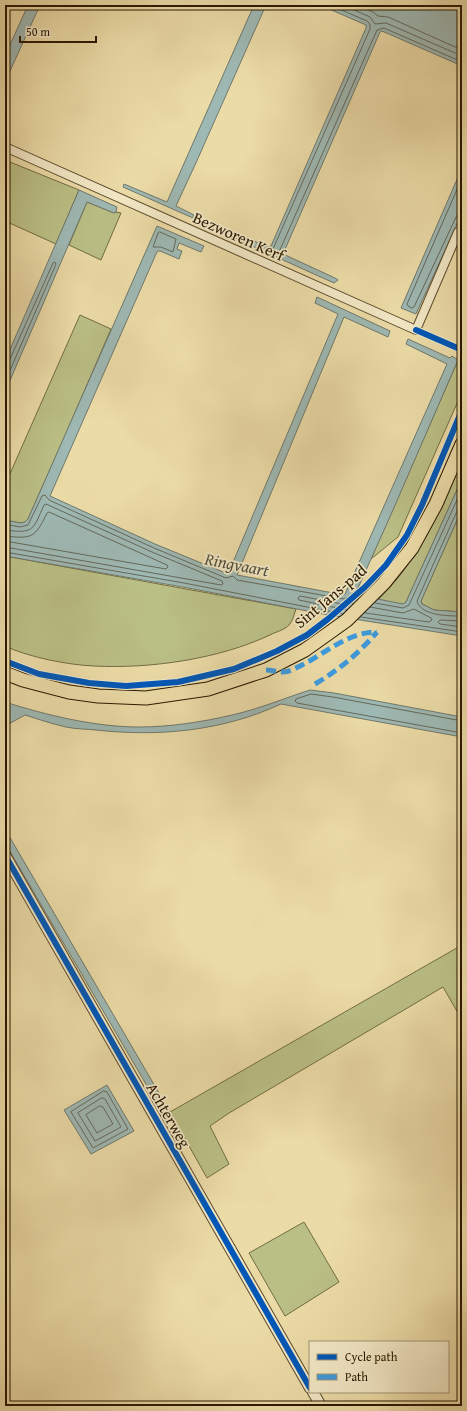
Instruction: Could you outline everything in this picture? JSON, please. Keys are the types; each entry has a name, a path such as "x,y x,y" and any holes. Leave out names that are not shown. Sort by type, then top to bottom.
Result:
{"main road":[{"path":"5,673 23,680 61,690 98,696 146,698 208,689 266,670 305,650 347,620 384,583 412,548 436,504 462,444"}],"street":[{"name":"Bezworen Kerf","path":"5,147 416,330 458,232 462,234"},
{"name":"Achterweg","path":"5,855 309,1386"},
{"path":"313,1393 321,1406"}],"green space":[{"path":"5,160 79,190 56,244 5,221"},
{"path":"87,202 114,213 121,213 101,260 69,245"},
{"path":"80,315 111,329 28,519 26,522 20,523 5,520 5,485"},
{"path":"458,360 462,362 462,392 398,537 371,559"},
{"path":"462,460 462,479 406,602 404,605 378,600 401,573 424,540 444,501"},
{"path":"462,509 462,612 434,610 422,604 421,601"},
{"path":"5,556 296,609 290,623 283,630 250,643 207,656 161,664 116,667 60,662 25,654 5,646"},
{"path":"462,945 462,1020 443,987 229,1113 210,1126 229,1164 207,1178 170,1112"},
{"path":"304,1222 339,1282 285,1316 249,1253"}],"water":[{"path":"28,5 40,5 5,82 5,56"},
{"path":"254,5 266,5 176,206 194,215 193,218 123,187 124,184 167,202"},
{"path":"320,5 462,5 462,66 382,31 380,32 283,254 338,280 334,283 243,242 232,236 230,233 233,232 268,247 271,246 366,28 366,25"},
{"path":"462,168 462,213 416,314 401,308"},
{"path":"79,190 117,207 116,212 114,213 87,202 5,392 5,361"},
{"name":"Ringvaart","path":"157,226 204,246 201,252 179,243 177,249 182,251 179,259 160,251 156,254 50,496 155,544 228,574 338,314 315,303 317,297 390,331 388,337 344,317 237,575 345,594 447,364 406,344 408,339 450,358 452,356 458,360 358,588 352,594 403,604 406,602 462,479 462,509 421,601 422,604 434,610 462,612 462,636 328,615 183,587 5,556 5,520 20,523 25,522 28,519"},
{"path":"310,690 334,693 462,717 462,737 281,704 259,713 214,726 167,732 143,733 73,728 25,715 5,726 5,702 54,716 88,723 151,727 186,724 242,713"},
{"path":"5,829 170,1112 168,1116 164,1115 5,843"},
{"path":"107,1085 134,1131 91,1154 64,1110"}],"marked path":[{"path":"266,670 282,672 290,671 347,639 356,635 377,632"},
{"path":"315,684 348,661 377,632"}],"cycle path":[{"path":"416,330 462,350"},
{"name":"Sint Jans-pad","path":"5,661 39,674 89,683 126,686 178,682 234,669 277,651 307,635 365,587 386,565 407,535 422,505 462,410"},
{"path":"5,855 309,1386"}]}
